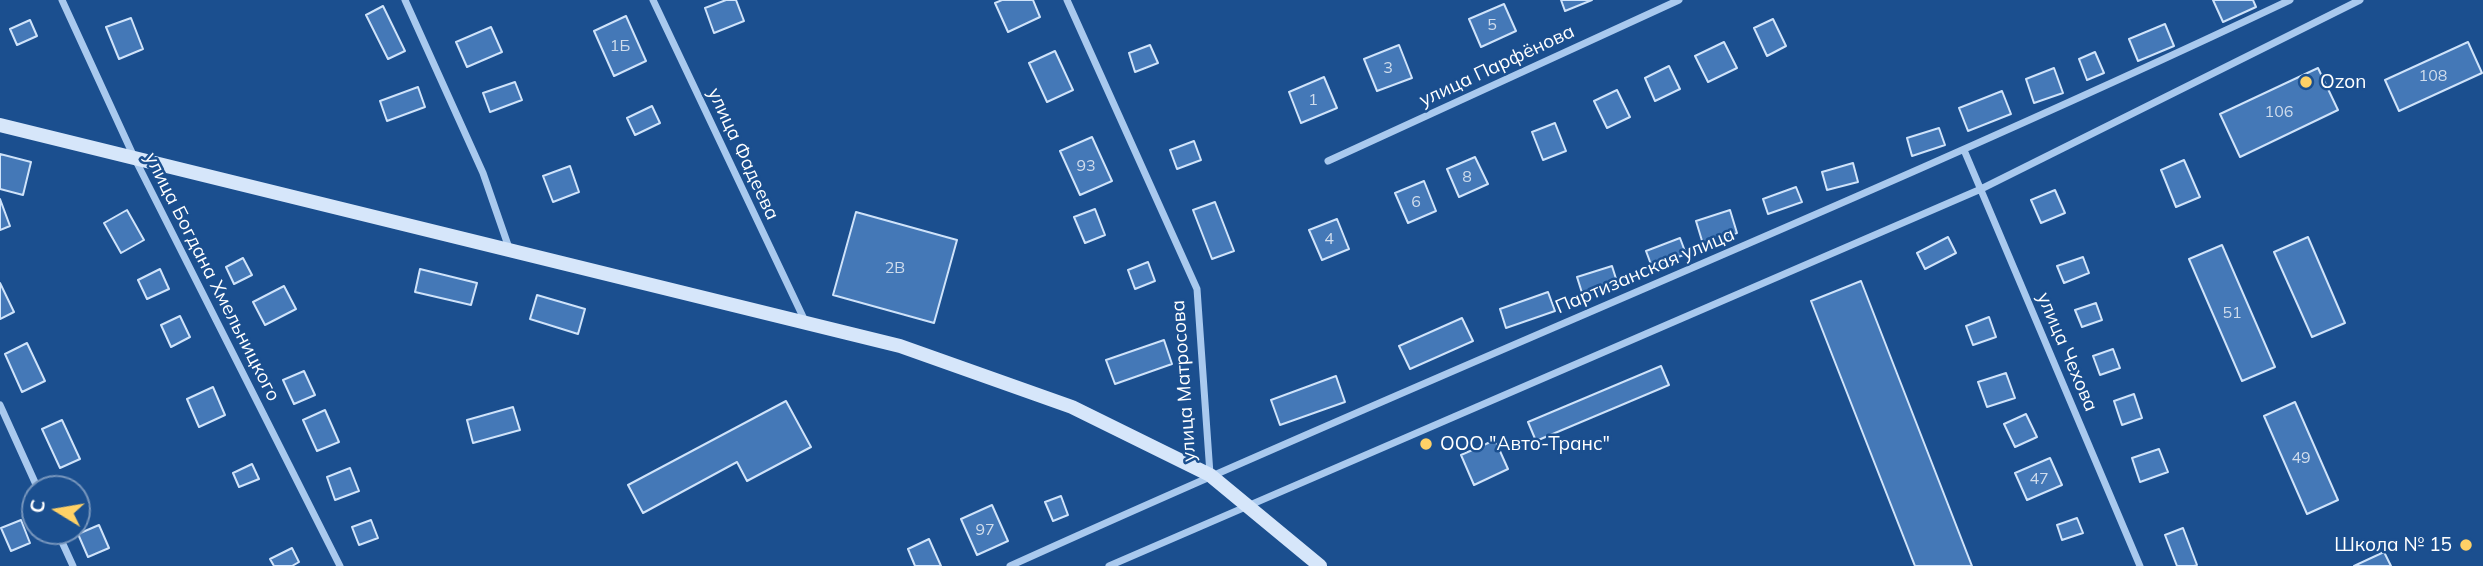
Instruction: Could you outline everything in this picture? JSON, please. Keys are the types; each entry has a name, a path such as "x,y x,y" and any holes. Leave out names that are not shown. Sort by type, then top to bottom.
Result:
{"main road":[{"path":"0,125 900,346 1072,407 1210,475"},
{"name":"улица Матросова","path":"1210,475 1321,566"}],"street":[{"name":"улица Богдана Хмельницкого","path":"62,0 134,157 340,566"},
{"path":"405,0 483,173 510,252"},
{"name":"улица Фадеева","path":"653,0 805,322"},
{"name":"улица Матросова","path":"1067,0 1197,289 1210,475"},
{"name":"улица Парфёнова","path":"1328,161 1679,0"},
{"name":"Партизанская улица","path":"1010,566 1210,475 1964,150 2290,0"},
{"path":"1109,566 1981,189 2360,0"},
{"name":"улица Чехова","path":"1964,150 2140,566"},
{"path":"0,405 32,475"},
{"path":"63,545 73,566"}],"building":[{"path":"726,0 736,0 744,21 714,33 705,8"},
{"path":"1002,0 1033,0 1040,17 1008,32 995,3"},
{"path":"1561,0 1592,0 1565,11"},
{"path":"2213,0 2253,0 2256,7 2223,22"},
{"path":"1504,4 1516,31 1481,47 1469,19"},
{"path":"383,6 405,51 388,59 366,15"},
{"path":"626,16 646,61 614,76 594,31"},
{"path":"131,18 143,49 119,59 106,27"},
{"path":"1773,19 1786,46 1767,56 1754,28"},
{"path":"30,20 37,36 17,45 10,29"},
{"path":"2165,24 2174,46 2138,61 2129,39"},
{"path":"491,27 502,52 467,67 456,42"},
{"path":"1724,42 1737,68 1708,82 1695,56"},
{"path":"2468,42 2482,73 2399,111 2385,80"},
{"path":"1150,45 1158,63 1135,72 1129,53"},
{"path":"1399,45 1412,78 1377,91 1364,59"},
{"path":"1055,51 1073,90 1047,102 1029,63"},
{"path":"2095,52 2104,73 2087,80 2079,59"},
{"path":"1669,66 1680,89 1655,101 1645,78"},
{"path":"2054,68 2063,93 2034,103 2026,79"},
{"path":"2318,68 2338,110 2240,157 2220,114"},
{"path":"1324,77 1337,108 1301,123 1289,92"},
{"path":"515,82 522,100 490,112 483,93"},
{"path":"418,87 425,107 387,121 380,101"},
{"path":"1617,90 1630,117 1607,128 1594,101"},
{"path":"2002,91 2011,114 1968,131 1959,108"},
{"path":"652,106 660,123 635,135 627,118"},
{"path":"1555,123 1566,151 1543,160 1532,132"},
{"path":"1939,128 1945,145 1912,156 1907,138"},
{"path":"1092,137 1112,181 1080,195 1060,151"},
{"path":"1194,141 1201,160 1177,169 1170,150"},
{"path":"0,154 31,162 23,195 0,189"},
{"path":"1475,157 1488,184 1459,197 1447,169"},
{"path":"2184,160 2200,197 2176,207 2161,170"},
{"path":"1853,163 1858,182 1827,190 1822,172"},
{"path":"570,166 579,192 553,202 543,176"},
{"path":"1424,181 1436,211 1408,223 1395,193"},
{"path":"1796,187 1802,202 1768,214 1763,199"},
{"path":"2055,190 2065,213 2041,223 2031,200"},
{"path":"0,199 10,226 0,230"},
{"path":"1215,202 1234,251 1212,259 1193,210"},
{"path":"1095,209 1105,235 1085,243 1074,217"},
{"path":"127,210 144,240 121,253 104,223"},
{"path":"1730,210 1737,233 1703,244 1696,221"},
{"path":"856,212 957,240 934,323 833,295"},
{"path":"1337,219 1349,249 1322,260 1309,230"},
{"path":"1948,237 1956,253 1925,269 1917,253"},
{"path":"2308,237 2345,323 2312,337 2274,252"},
{"path":"1680,238 1686,254 1652,267 1646,251"},
{"path":"2222,245 2275,367 2242,381 2189,259"},
{"path":"2083,257 2089,273 2064,283 2057,266"},
{"path":"243,258 252,275 234,284 226,267"},
{"path":"1148,262 1155,281 1135,289 1128,270"},
{"path":"1612,266 1618,285 1583,296 1577,277"},
{"path":"160,269 169,289 147,299 138,280"},
{"path":"420,269 477,283 471,305 415,292"},
{"path":"1861,281 1972,566 1915,566 1811,301"},
{"path":"0,283 14,312 0,319"},
{"path":"284,286 296,309 265,325 253,302"},
{"path":"1548,292 1555,311 1506,328 1500,309"},
{"path":"537,295 585,309 578,334 530,319"},
{"path":"2096,303 2102,320 2082,327 2075,310"},
{"path":"180,316 190,337 171,347 161,325"},
{"path":"1989,317 1996,337 1973,345 1966,326"},
{"path":"1462,318 1473,341 1410,369 1399,346"},
{"path":"1164,340 1172,364 1115,384 1106,360"},
{"path":"27,343 45,381 22,392 5,354"},
{"path":"2113,349 2120,368 2100,375 2093,356"},
{"path":"1661,366 1669,385 1536,441 1528,422"},
{"path":"304,371 315,395 294,404 283,380"},
{"path":"2006,373 2015,398 1987,407 1978,382"},
{"path":"1336,376 1345,402 1280,425 1271,400"},
{"path":"213,387 225,415 199,427 187,399"},
{"path":"2134,394 2142,418 2122,425 2114,401"},
{"path":"786,401 811,447 747,481 737,462 643,513 628,485"},
{"path":"2295,402 2338,500 2307,514 2264,416"},
{"path":"513,407 520,430 473,443 467,420"},
{"path":"325,410 339,442 317,451 303,420"},
{"path":"2026,414 2037,437 2015,447 2004,424"},
{"path":"62,420 80,459 60,468 42,429"},
{"path":"1495,440 1508,469 1474,485 1461,455"},
{"path":"2159,449 2168,472 2140,482 2132,458"},
{"path":"2050,458 2062,485 2027,500 2015,473"},
{"path":"252,464 259,479 239,487 233,473"},
{"path":"350,468 359,491 335,500 327,477"},
{"path":"1061,496 1068,515 1053,521 1045,502"},
{"path":"992,505 1008,541 977,555 961,519"},
{"path":"2077,518 2083,533 2062,540 2057,525"},
{"path":"21,520 21,545 25,545 11,551 1,528"},
{"path":"371,520 378,538 359,545 352,527"},
{"path":"99,525 109,548 88,557 83,545 91,545 91,528"},
{"path":"2183,528 2197,565 2194,566 2177,566 2165,535"},
{"path":"929,539 941,566 915,566 908,549"},
{"path":"292,548 299,562 292,566 274,566 270,559"},
{"path":"2384,552 2391,566 2354,566"}],"place":[{"name":"Ozon","path":"2306,82"},
{"name":"ООО \"Авто-Транс\"","path":"1426,444"},
{"name":"Школа № 15","path":"2466,545"}]}
